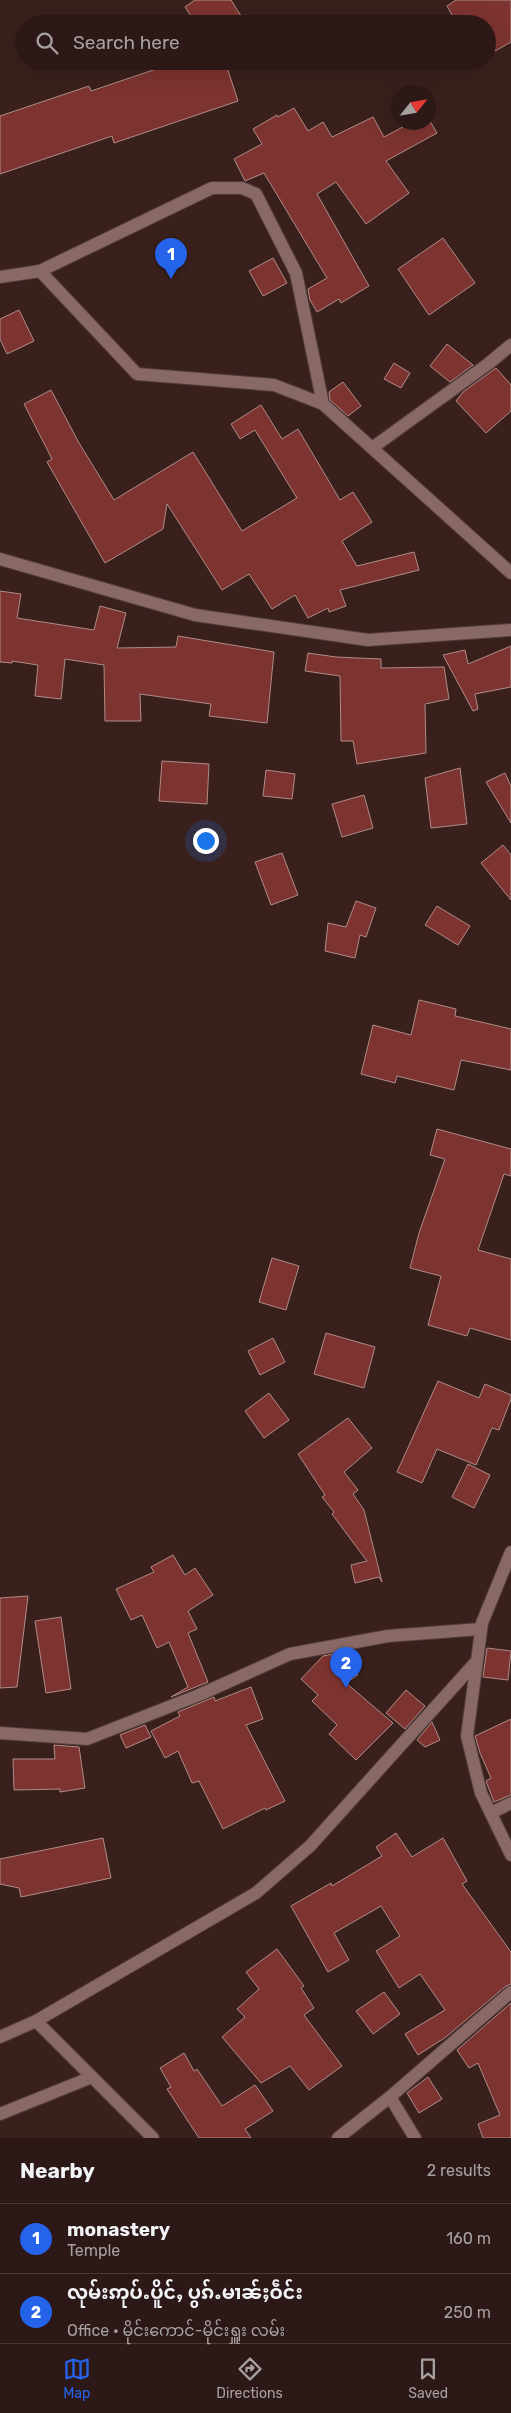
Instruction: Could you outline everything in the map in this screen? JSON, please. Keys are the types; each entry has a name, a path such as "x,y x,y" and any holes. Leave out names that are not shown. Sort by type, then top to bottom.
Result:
{"street":[{"path":"0,277 40,271 212,188 242,188 256,194 296,273 323,404"},
{"path":"40,271 137,374 274,385 323,404 511,573"},
{"path":"372,448 488,364 511,345"},
{"path":"0,558 195,615 368,640 511,630"},
{"path":"511,1552 481,1629 475,1663 467,1736 481,1793 511,1855"},
{"path":"0,1733 87,1739 199,1695 290,1654 388,1636 481,1629"},
{"path":"0,2037 36,2021 256,1893 310,1846 475,1663"},
{"path":"491,1813 511,1803"},
{"path":"338,2138 390,2097 511,1992"},
{"path":"36,2021 153,2138"},
{"path":"0,2114 92,2077"},
{"path":"390,2097 415,2138"}],"building":[{"path":"195,0 231,0 240,15 190,15 185,7"},
{"path":"456,0 511,0 511,42 496,50 496,15 452,15 447,6"},
{"path":"153,70 228,70 238,101 114,143 112,136 0,174 0,116 89,86 91,91"},
{"path":"294,108 308,131 323,122 332,137 373,117 384,137 397,130 435,130 437,133 386,161 409,193 366,224 336,182 317,194 369,286 341,303 339,299 317,312 310,300 308,289 327,278 264,173 245,181 234,159 262,144 253,129 277,115 278,117"},
{"path":"443,238 475,283 429,315 398,269"},
{"path":"273,258 287,283 263,296 249,271"},
{"path":"19,310 34,341 7,354 0,339 0,319"},
{"path":"447,344 473,365 450,382 430,366"},
{"path":"394,363 410,373 401,388 384,379"},
{"path":"496,368 511,385 511,411 486,433 456,401 463,392"},
{"path":"343,382 361,406 348,416 330,400 329,392"},
{"path":"51,390 79,443 114,500 193,452 242,531 297,498 255,430 240,439 231,424 261,405 282,439 298,429 340,500 353,492 372,522 342,541 357,566 414,552 419,570 340,590 346,606 329,612 328,608 308,618 295,595 272,609 249,574 222,590 167,504 163,529 105,563 47,462 52,459 24,404"},
{"path":"0,591 21,594 17,618 94,630 100,606 126,613 117,648 176,647 178,636 274,652 267,723 209,716 211,704 140,694 141,721 105,721 104,665 65,659 61,699 35,696 38,665 12,661 12,663 0,662"},
{"path":"511,646 511,687 475,694 478,709 473,711 443,655 465,650 468,664"},
{"path":"308,653 336,657 381,659 381,668 444,667 449,699 425,704 426,753 357,764 353,741 341,741 340,676 305,671"},
{"path":"162,761 209,764 207,804 159,801"},
{"path":"460,768 467,824 431,828 425,778"},
{"path":"266,770 295,774 292,799 263,796"},
{"path":"505,773 511,786 511,823 486,782"},
{"path":"364,795 373,828 342,837 332,804"},
{"path":"503,845 511,855 511,900 481,863"},
{"path":"282,853 298,895 271,905 255,862"},
{"path":"356,901 376,908 366,937 360,935 355,958 325,951 328,923 346,927"},
{"path":"437,906 470,926 458,945 425,925"},
{"path":"419,1000 456,1009 455,1016 511,1029 511,1070 461,1060 454,1090 397,1076 395,1083 361,1074 373,1025 411,1035"},
{"path":"437,1129 511,1149 511,1176 504,1174 478,1250 511,1259 511,1340 470,1328 467,1336 428,1325 441,1276 410,1268 419,1233 445,1159 430,1155"},
{"path":"272,1258 299,1266 286,1310 259,1302"},
{"path":"326,1333 375,1347 364,1388 314,1374"},
{"path":"273,1338 285,1362 260,1375 248,1351"},
{"path":"438,1381 479,1398 485,1384 511,1395 511,1399 499,1430 492,1428 476,1465 437,1449 422,1483 397,1472"},
{"path":"269,1393 289,1420 264,1438 245,1411"},
{"path":"348,1418 372,1448 344,1472 358,1490 353,1494 364,1510 382,1582 379,1577 355,1583 351,1565 367,1561 332,1514 334,1512 322,1497 325,1495 298,1454"},
{"path":"468,1464 490,1475 474,1508 452,1497"},
{"path":"173,1555 185,1575 195,1568 213,1595 188,1611 197,1629 188,1633 208,1682 171,1697 188,1687 169,1642 157,1648 142,1615 131,1620 116,1589 154,1572 151,1567"},
{"path":"28,1596 17,1687 0,1688 0,1598"},
{"path":"61,1617 71,1689 46,1693 35,1621"},
{"path":"487,1648 511,1651 508,1680 483,1677"},
{"path":"343,1652 358,1675 346,1683 393,1723 356,1760 329,1734 337,1725 312,1701 318,1695 301,1679 323,1656"},
{"path":"251,1687 263,1719 246,1725 285,1801 266,1810 265,1808 223,1829 199,1781 192,1783 178,1751 165,1758 151,1731 180,1716 178,1712 214,1697 215,1701"},
{"path":"406,1690 425,1706 405,1729 386,1713"},
{"path":"511,1719 511,1795 494,1802 486,1781 491,1778 475,1736"},
{"path":"432,1722 440,1740 425,1747 417,1740"},
{"path":"145,1725 151,1737 126,1748 120,1735"},
{"path":"54,1745 79,1747 85,1788 60,1792 60,1789 14,1790 13,1759 55,1759"},
{"path":"396,1833 412,1857 443,1838 467,1881 462,1884 511,1952 511,1984 506,1986 446,2037 418,2055 405,2034 445,2010 420,1974 399,1988 376,1951 400,1936 381,1906 334,1933 349,1960 328,1972 291,1906 331,1883 332,1886 382,1856 376,1847"},
{"path":"103,1838 111,1878 21,1897 19,1888 0,1884 0,1859"},
{"path":"277,1949 304,1986 301,1988 314,2008 304,2015 342,2066 309,2090 290,2066 261,2083 222,2037 245,2017 237,2009 259,1989 246,1972"},
{"path":"384,1992 400,2014 373,2034 356,2011"},
{"path":"511,2003 511,2138 483,2138 478,2124 500,2115 478,2063 469,2068 457,2050"},
{"path":"184,2053 194,2071 197,2069 222,2106 255,2085 273,2111 245,2129 251,2138 199,2138 167,2089 171,2087 160,2068"},
{"path":"428,2077 442,2099 419,2113 407,2093"}],"place":[{"name":"monastery","path":"171,279"},
{"name":"လုမ်းဢုပ်ႉပိူင်ႇ ပွၵ်ႉမၢၼ်ႈဝဵင်း","path":"346,1688"}]}
